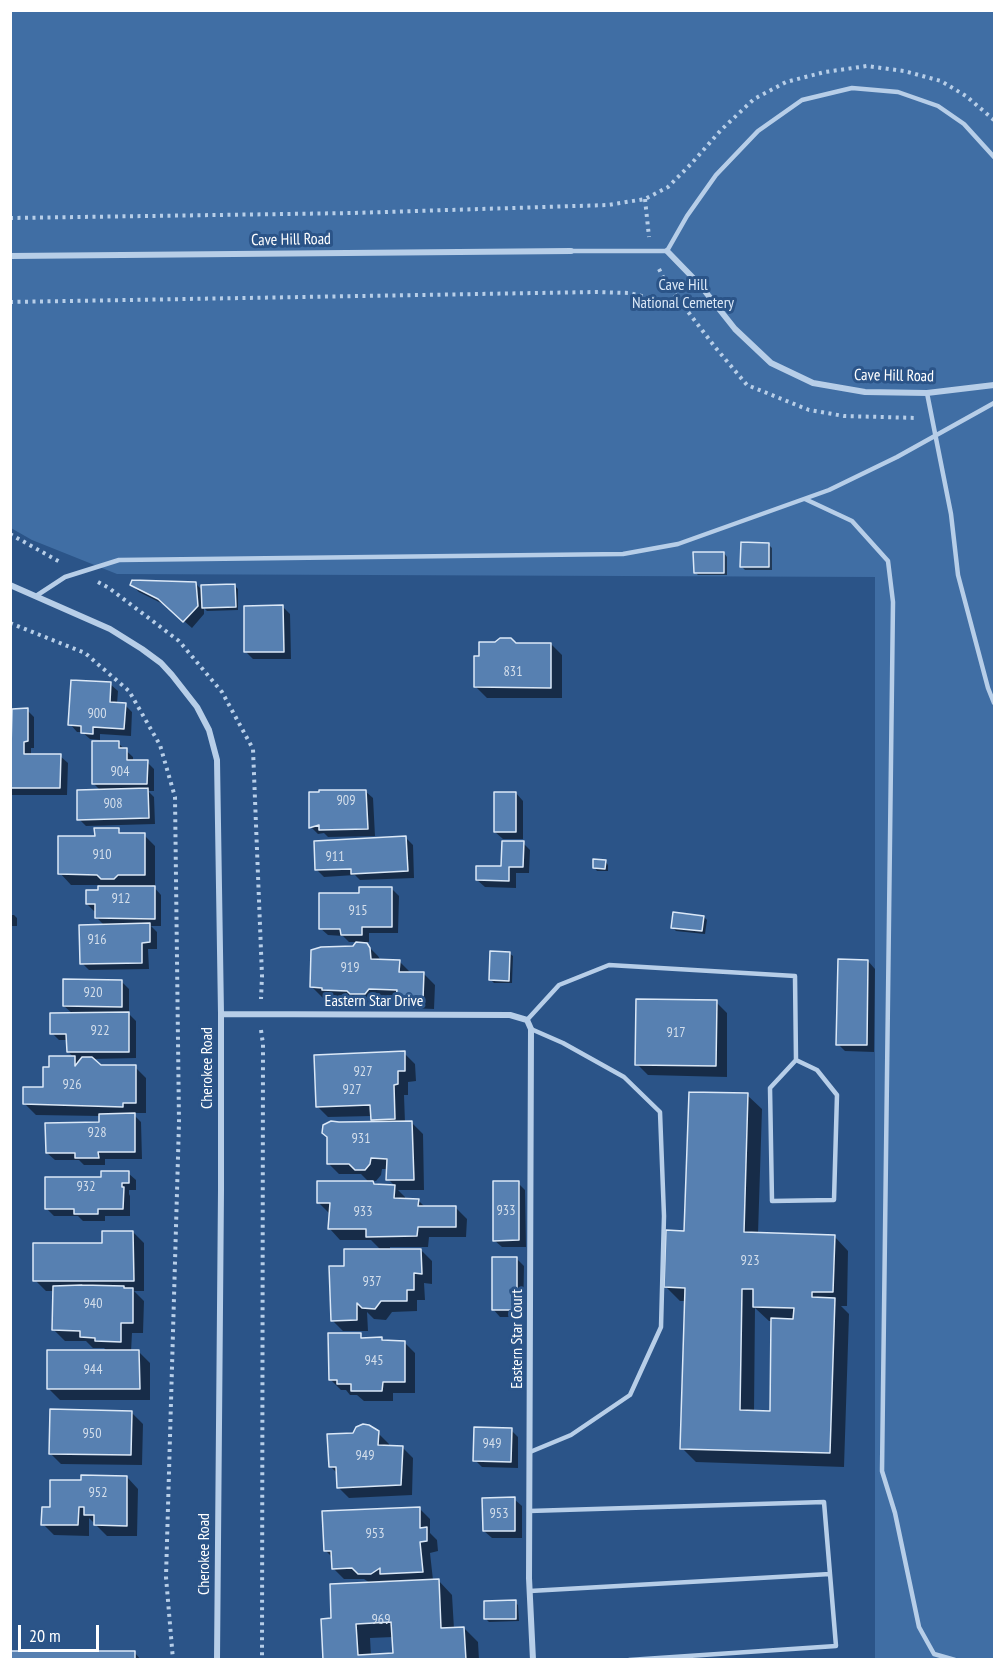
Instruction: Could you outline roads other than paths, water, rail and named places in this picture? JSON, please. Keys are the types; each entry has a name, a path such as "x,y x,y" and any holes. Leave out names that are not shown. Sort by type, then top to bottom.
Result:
{"street":[{"name":"Cave Hill Road","path":"10,256 571,251"},
{"name":"Cave Hill Road","path":"667,251 700,285 735,329 771,363 813,383 865,392 927,393 994,385"},
{"name":"Cherokee Road","path":"10,585 110,629 161,663 197,707 208,730 217,760 221,1014 217,1659"},
{"name":"Eastern Star Drive","path":"221,1014 510,1015 527,1020"},
{"name":"Eastern Star Court","path":"527,1020 531,1029 529,1511 532,1659"}],"lane":[{"path":"571,251 667,251 687,216 716,175 758,130 802,100 852,88 898,92 938,106 964,124 994,157"},
{"path":"927,393 951,514 958,575 994,703"},
{"path":"36,596 65,577 119,560 623,554 678,544 830,490 888,462 994,403"},
{"path":"805,499 852,521 888,561 893,602 882,1471 895,1513 919,1627 934,1654 955,1659"},
{"path":"527,1020 559,985 609,965 795,976 796,1060 770,1088 772,1201 834,1200 837,1095 817,1070 796,1060"},
{"path":"530,1452 571,1435 630,1395 661,1327 664,1216 660,1112 624,1077 563,1043 531,1029"},
{"path":"529,1511 824,1502 836,1646 629,1659"},
{"path":"530,1591 830,1574"}],"park label":[{"name":"Cave Hill National Cemetery","path":"683,294"}]}
